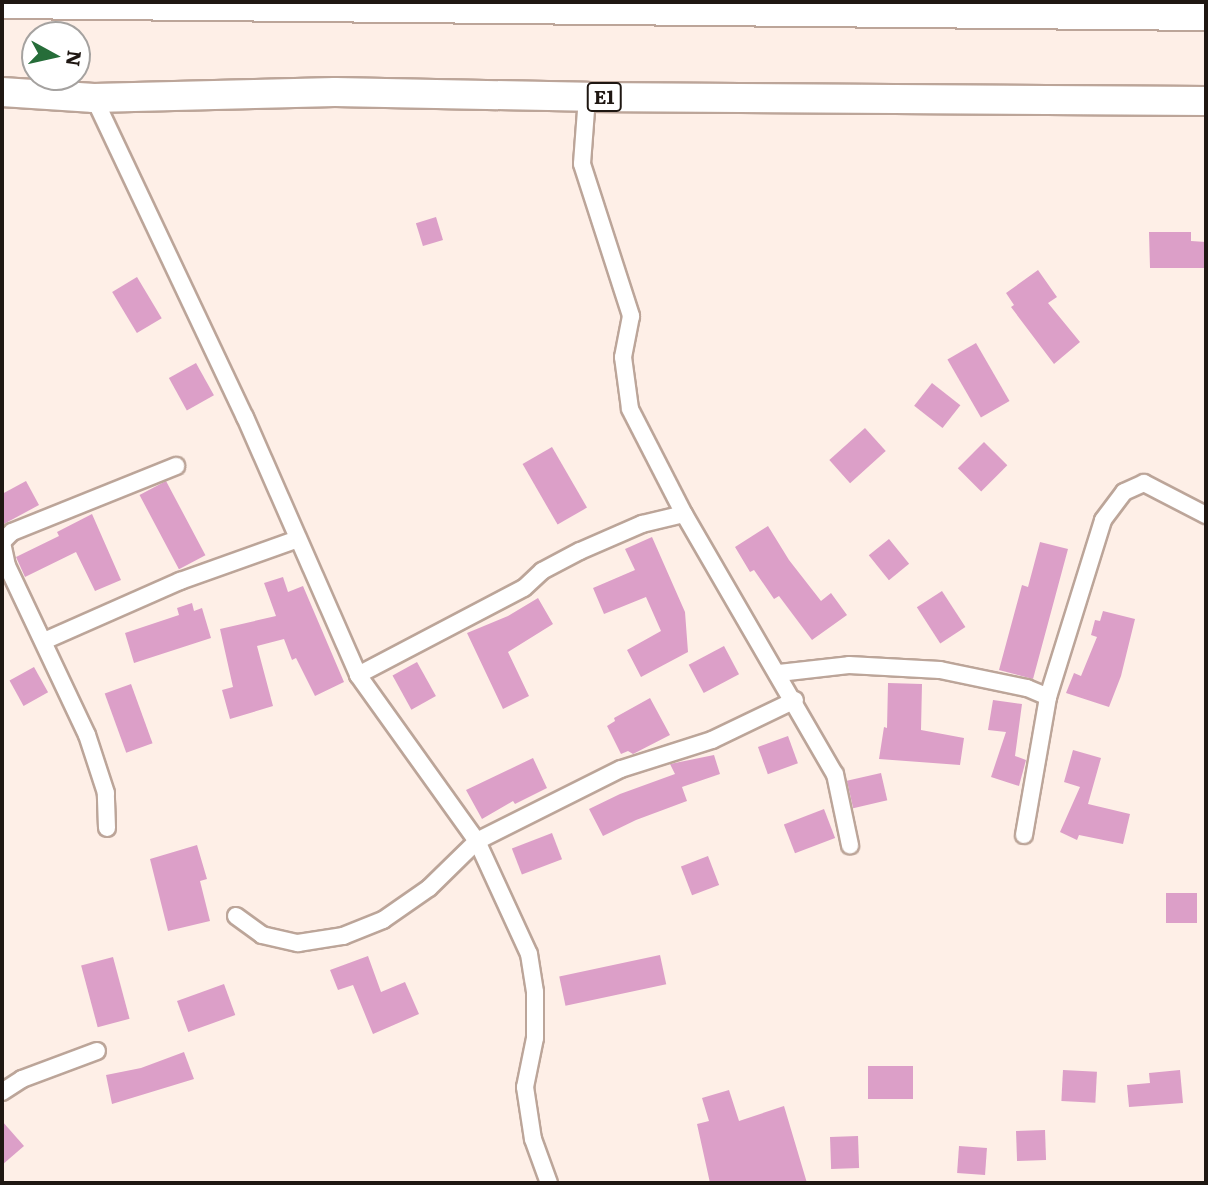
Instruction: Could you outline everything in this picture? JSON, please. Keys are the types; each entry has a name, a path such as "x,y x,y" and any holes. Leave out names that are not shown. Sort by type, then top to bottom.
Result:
{"highway":[{"path":"2,4 1206,16"},
{"name":"E1","path":"2,92 94,98 335,92 587,97 1206,101"}],"street":[{"path":"587,97 582,164 631,316 623,357 631,409 684,514 795,700 835,774 850,845"},
{"path":"94,98 245,417 358,675 477,841 529,954 535,992 535,1038 525,1087 533,1139 549,1183"},
{"path":"107,828 106,793 87,734 7,566 2,542 12,532 176,466"},
{"path":"1024,835 1048,697 1103,520 1124,492 1144,483 1206,515"},
{"path":"358,675 524,588 542,571 580,551 642,524 684,514"},
{"path":"44,642 180,581 298,539"},
{"path":"779,673 849,665 940,670 1027,688 1048,697"},
{"path":"236,916 261,934 298,943 343,936 383,920 429,888 477,841 621,769 712,740 795,700"},
{"path":"2,1092 22,1079 97,1051"}],"building":[{"path":"436,217 443,240 423,246 416,223"},
{"path":"1149,232 1191,232 1191,241 1206,242 1206,268 1150,268"},
{"path":"1038,270 1057,297 1048,303 1080,342 1054,364 1011,307 1014,305 1006,293"},
{"path":"137,277 162,318 137,333 112,292"},
{"path":"976,343 1010,401 981,418 947,360"},
{"path":"196,363 214,395 187,410 169,378"},
{"path":"932,383 960,405 943,428 914,406"},
{"path":"865,428 886,451 850,483 829,460"},
{"path":"984,442 1007,465 981,491 958,468"},
{"path":"552,447 587,508 558,525 523,464"},
{"path":"26,481 39,505 2,525 2,494"},
{"path":"166,481 205,555 179,569 140,495"},
{"path":"92,514 121,580 95,591 76,552 25,577 16,557 59,536 57,532"},
{"path":"768,526 789,560 821,601 831,593 847,615 812,640 779,596 774,599 754,570 750,572 735,547"},
{"path":"652,537 685,612 688,652 641,677 627,650 661,631 646,597 604,614 593,588 635,570 625,549"},
{"path":"889,539 909,564 889,580 869,555"},
{"path":"1040,542 1068,549 1033,679 999,670 1022,585 1028,587"},
{"path":"283,577 288,592 303,586 344,682 315,696 296,658 292,660 284,639 257,646 273,706 230,719 222,690 233,687 220,629 276,616 264,583"},
{"path":"942,591 965,627 940,643 917,607"},
{"path":"538,598 553,624 508,652 529,696 503,709 467,633 508,616"},
{"path":"192,603 194,611 202,608 211,638 134,663 125,633 179,615 177,608"},
{"path":"1103,611 1135,619 1121,676 1109,707 1066,693 1074,673 1081,676 1097,637 1091,635 1095,620 1100,621"},
{"path":"724,646 739,674 704,693 689,665"},
{"path":"417,662 436,696 411,710 393,676"},
{"path":"34,667 48,692 24,706 10,681"},
{"path":"888,683 922,684 921,730 964,738 960,765 879,759 884,727 887,728"},
{"path":"131,684 153,743 126,753 105,694"},
{"path":"650,698 670,735 633,754 628,751 621,754 607,726 615,721 614,718"},
{"path":"993,700 1022,704 1015,756 1026,760 1019,786 991,777 1006,732 988,730"},
{"path":"788,736 798,763 768,774 758,747"},
{"path":"1073,750 1101,758 1088,804 1130,814 1123,844 1079,835 1077,840 1060,832 1080,787 1064,782"},
{"path":"714,755 720,774 682,787 687,801 603,836 589,809 620,794 675,774 670,764"},
{"path":"533,758 547,788 515,804 513,801 482,819 466,790"},
{"path":"881,773 887,800 853,808 847,781"},
{"path":"824,809 835,838 795,853 784,824"},
{"path":"552,833 562,859 522,875 512,848"},
{"path":"197,845 207,879 200,881 210,921 168,931 150,859"},
{"path":"708,856 719,885 692,895 681,866"},
{"path":"1166,893 1197,893 1197,923 1166,923"},
{"path":"660,955 666,984 565,1006 559,976"},
{"path":"368,956 381,992 405,982 419,1014 373,1034 353,985 338,990 330,970"},
{"path":"113,957 130,1019 98,1027 81,966"},
{"path":"224,984 235,1015 188,1032 177,1001"},
{"path":"184,1052 194,1079 112,1104 106,1075 141,1068"},
{"path":"868,1066 913,1066 913,1099 868,1099"},
{"path":"1063,1070 1097,1072 1095,1103 1061,1101"},
{"path":"1180,1070 1183,1103 1129,1107 1127,1085 1150,1083 1149,1073"},
{"path":"729,1090 739,1121 784,1106 807,1183 710,1183 697,1124 709,1121 702,1098"},
{"path":"2,1121 24,1146 2,1165"},
{"path":"1045,1130 1046,1160 1017,1161 1016,1131"},
{"path":"858,1136 859,1168 831,1169 830,1137"},
{"path":"959,1146 987,1148 985,1175 957,1173"}]}
